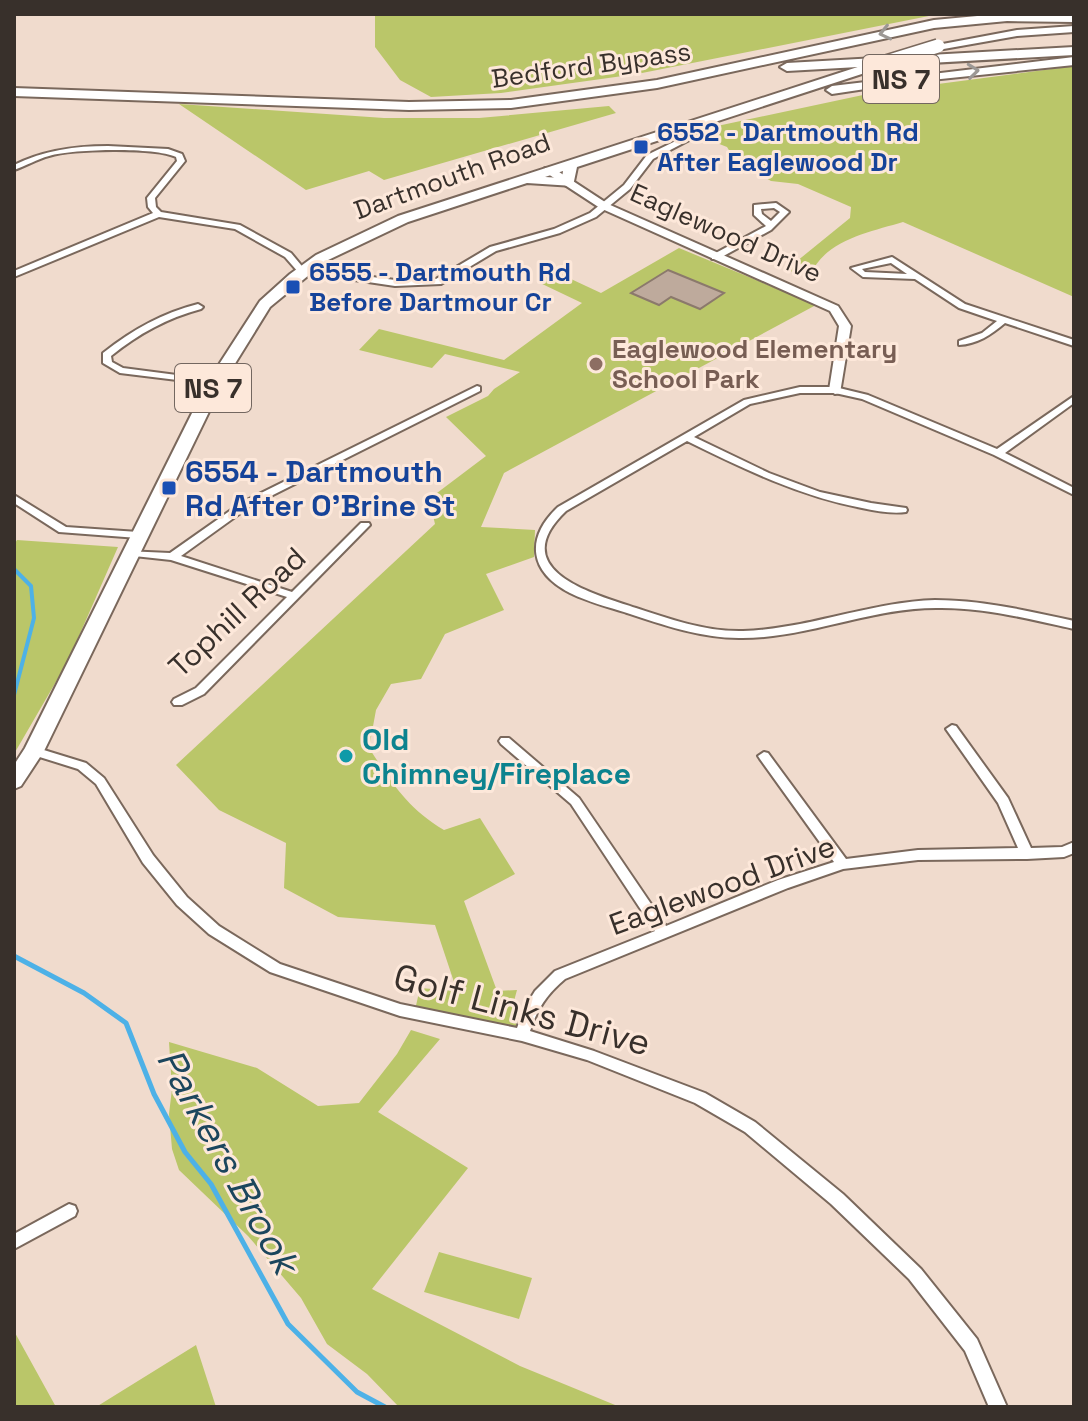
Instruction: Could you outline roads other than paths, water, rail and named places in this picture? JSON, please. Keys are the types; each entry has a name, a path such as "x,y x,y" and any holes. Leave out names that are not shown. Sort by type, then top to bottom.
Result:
{"highway":[{"name":"Bedford Bypass","path":"14,95 397,106 511,104 657,84 934,24 1007,17 1074,18"},
{"name":"Bedford Bypass","path":"14,95 387,111 487,111 581,103 736,73 800,65 1074,51"}],"main road":[{"name":"Dartmouth Road","path":"14,781 34,751 134,544 242,336 265,304 311,265 403,219 870,67 938,46 1017,33 1074,29"},
{"name":"Dartmouth Road","path":"730,113 884,81 1074,61"},
{"path":"520,180 568,183 571,164"}],"street":[{"path":"14,168 34,157 63,150 168,151 179,156 181,161 151,198 152,207 158,214 237,227 288,255 341,275 395,283 438,282 493,249 580,223 627,187 650,157 693,136"},
{"name":"Eaglewood Drive","path":"549,170 604,206 834,309 845,326 835,390"},
{"path":"14,274 158,214"},
{"path":"715,257 755,237 769,224"},
{"path":"288,255 311,265"},
{"path":"914,277 863,274 855,268 892,260 962,306 1074,343"},
{"path":"198,307 177,311 125,339 106,355 108,363 120,370 215,383"},
{"path":"962,343 985,335 1005,319"},
{"path":"172,557 245,505 477,389"},
{"path":"1074,492 998,453 865,397 835,390 800,390 766,395 747,402 562,509 548,521 541,552 543,563 556,578 579,594 683,626 722,632 753,635 892,606 939,604 975,606 1074,625"},
{"path":"998,453 1074,399"},
{"path":"686,437 798,491 851,506 902,510"},
{"path":"14,498 63,530 134,544 294,596"},
{"name":"Tophill Road","path":"178,702 200,691 365,525"},
{"path":"952,729 1004,801 1027,854"},
{"path":"505,741 575,801 663,932"},
{"name":"Golf Links Drive","path":"34,751 82,766 100,781 148,859 182,901 214,930 275,968 400,1010 522,1035 640,1073 700,1098 750,1127 837,1199 915,1274 971,1345 998,1407"},
{"path":"764,756 843,864"},
{"name":"Eaglewood Drive","path":"522,1035 531,1005 551,981 783,884 843,864 918,855 1064,852 1074,847"},
{"path":"14,1242 69,1211"}],"waterway":[{"name":"Parkers Brook","path":"14,569 31,586 34,618 14,695"},
{"name":"Parkers Brook","path":"14,956 84,993 126,1023 154,1094 185,1152 211,1184 288,1324 357,1392 385,1407"}],"place":[{"name":"6552 - Dartmouth Rd After Eaglewood Dr","path":"641,147"},
{"name":"6555 - Dartmouth Rd Before Dartmour Cr","path":"293,287"},
{"name":"Eaglewood Elementary School Park","path":"596,364"},
{"name":"6554 - Dartmouth Rd After O'Brine St","path":"169,488"},
{"name":"Old Chimney/Fireplace","path":"346,756"}]}
